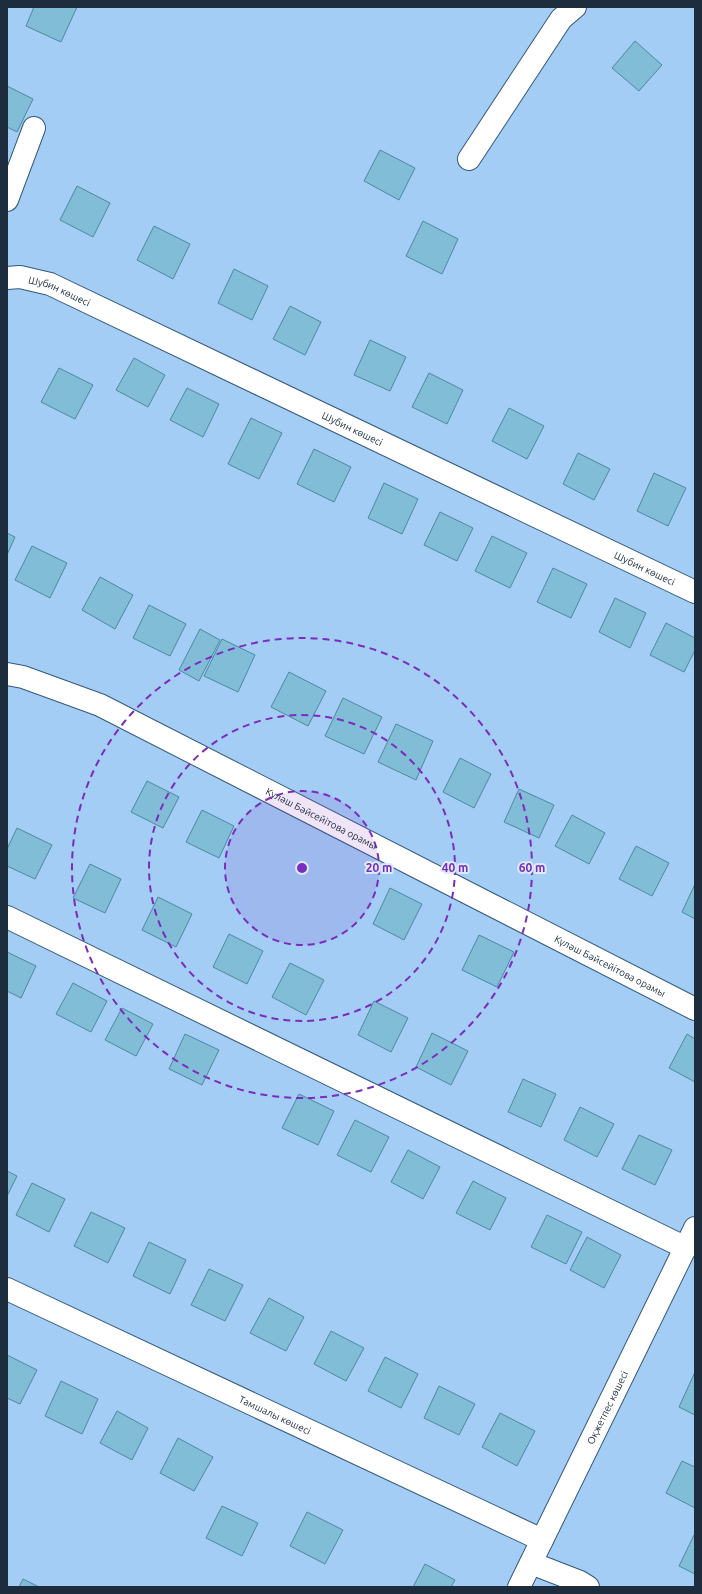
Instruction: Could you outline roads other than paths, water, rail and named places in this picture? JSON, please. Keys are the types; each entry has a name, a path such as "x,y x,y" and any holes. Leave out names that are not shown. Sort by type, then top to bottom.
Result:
{"street":[{"path":"469,159 561,19 575,7"},
{"path":"7,200 34,128"},
{"name":"Шубин көшесі","path":"7,278 20,277 50,284 695,592"},
{"name":"Күләш Бәйсейітова орамы","path":"7,674 23,677 100,705 695,1009"},
{"path":"7,917 686,1248"},
{"name":"Оқжетпес көшесі","path":"520,1587 695,1228"},
{"name":"Тамшалы көшесі","path":"7,1289 542,1540"},
{"path":"531,1563 580,1582 588,1587"}]}
